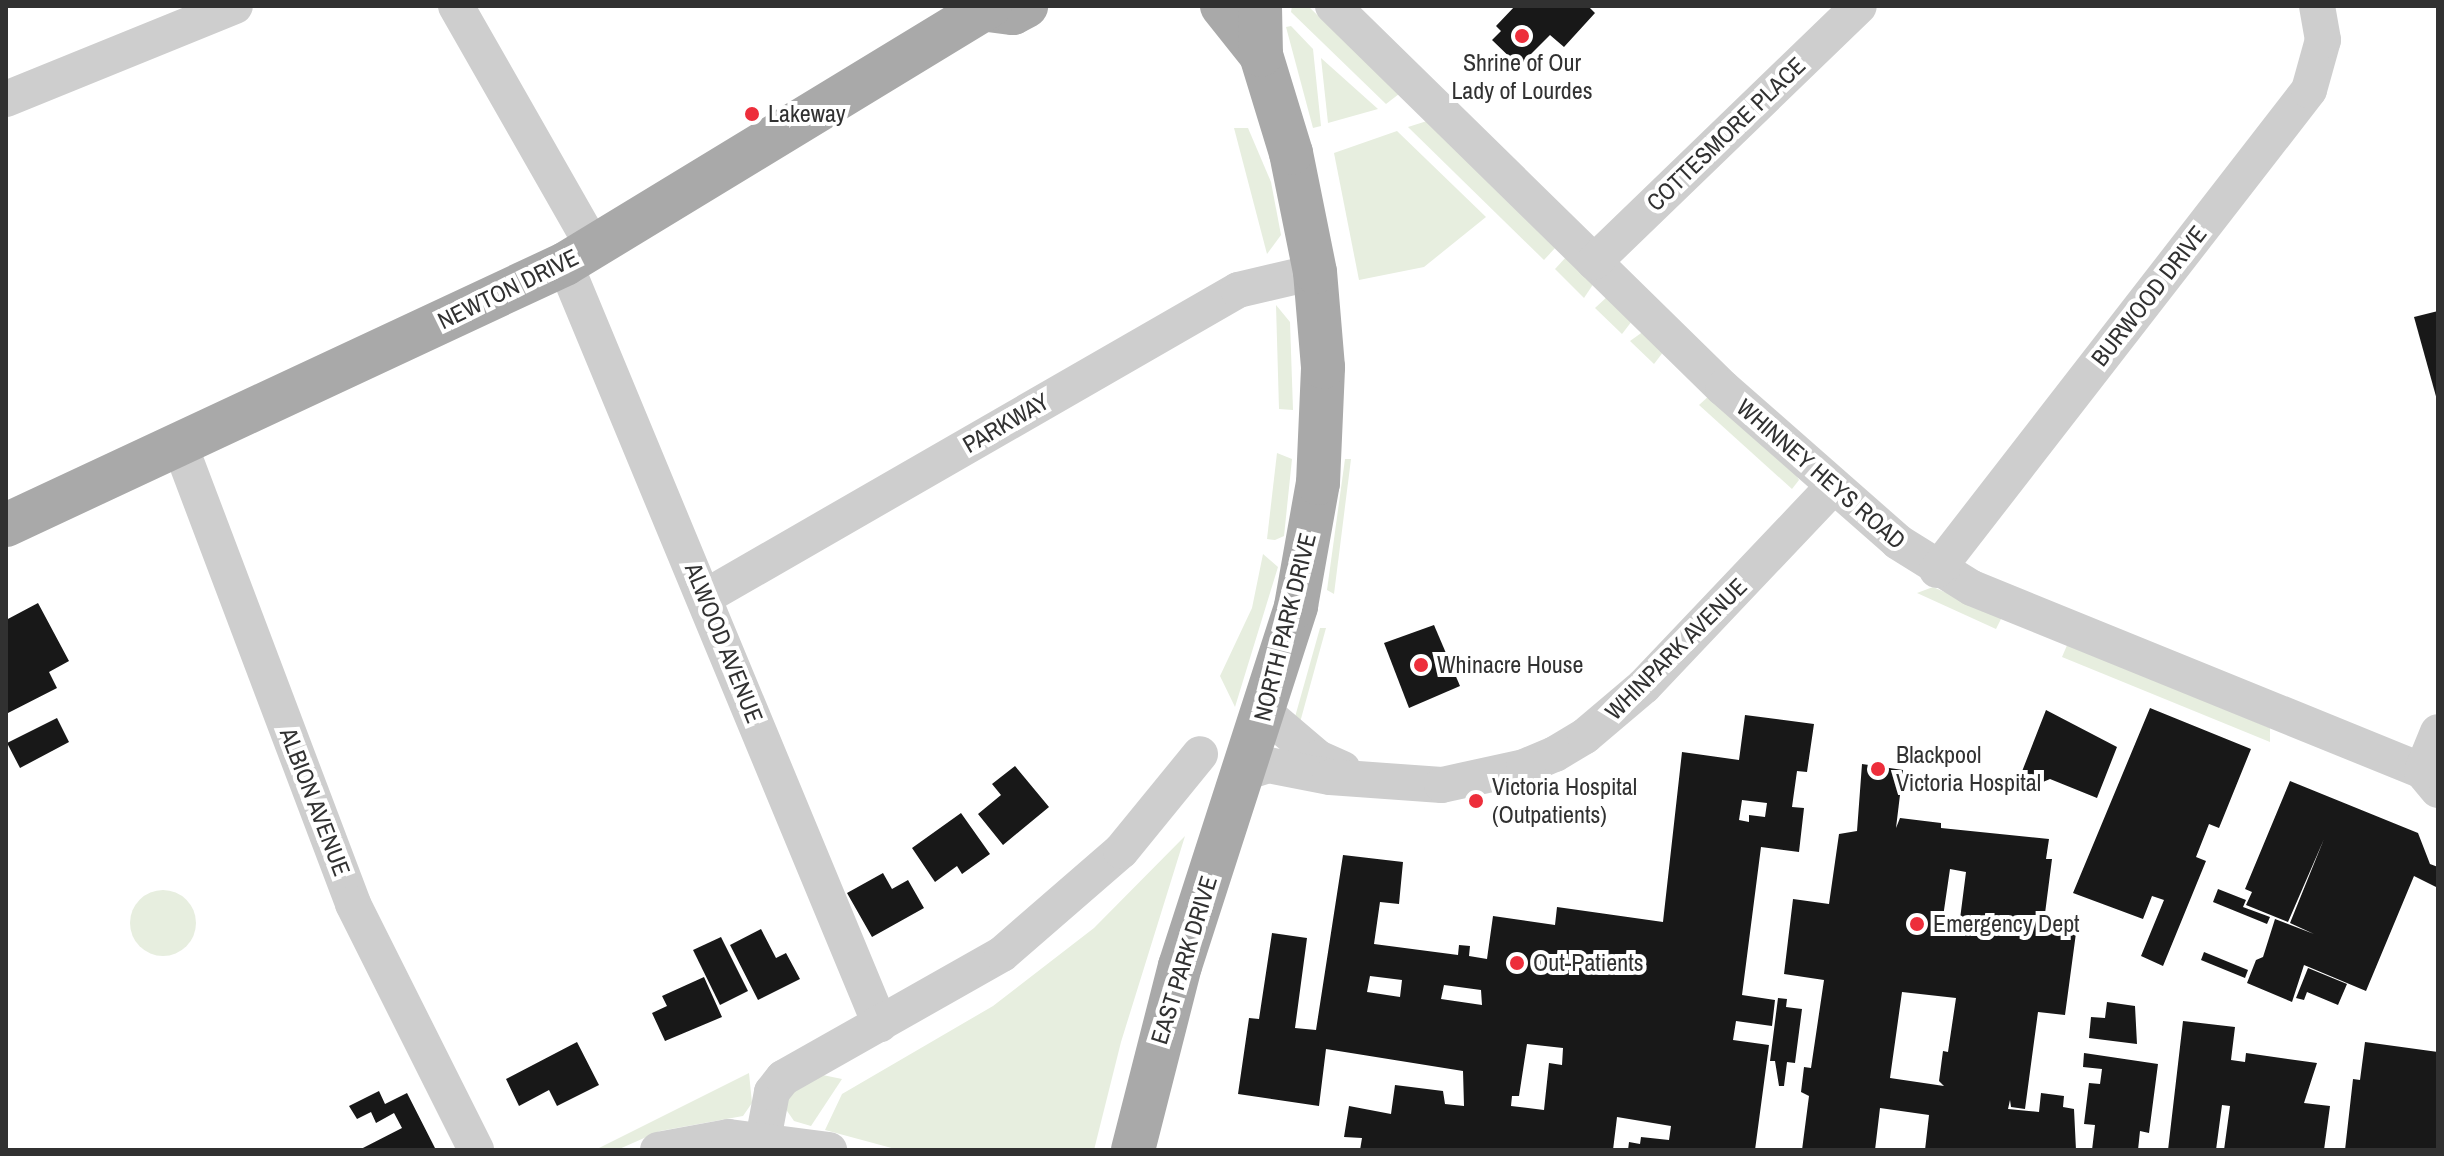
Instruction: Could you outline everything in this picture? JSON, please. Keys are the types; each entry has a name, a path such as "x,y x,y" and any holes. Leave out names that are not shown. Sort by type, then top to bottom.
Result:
{"main road":[{"name":"NORTH PARK DRIVE","path":"1222,6 1261,55"},
{"name":"NORTH PARK DRIVE","path":"1244,773 1296,606 1318,483 1323,367 1315,272 1291,153 1261,55 1260,6"},
{"name":"NEWTON DRIVE","path":"6,525 579,256 1001,7"},
{"name":"EAST PARK DRIVE","path":"1133,1150 1180,966 1244,773"}],"street":[{"path":"6,99 235,6"},
{"path":"456,6 579,256"},
{"name":"WHINNEY HEYS ROAD","path":"1333,6 1831,489 1937,570 2430,781"},
{"name":"COTTESMORE PLACE","path":"1594,262 1859,6"},
{"name":"BURWOOD DRIVE","path":"1937,570 2309,90 2323,40 2317,6"},
{"name":"ALWOOD AVENUE","path":"579,256 705,597 880,1024"},
{"name":"PARKWAY","path":"705,597 1238,290 1315,272"},
{"name":"ALBION AVENUE","path":"179,443 353,904 476,1150"},
{"name":"WHINPARK AVENUE","path":"1244,773 1268,765 1330,777 1355,776 1400,784 1468,782 1524,767 1585,736 1644,686 1831,489"},
{"name":"WHINPARK AVENUE","path":"1264,712 1318,758 1355,776"},
{"path":"2430,781 2438,732"},
{"path":"763,1140 772,1092 783,1078 1002,954 1067,902 1121,851 1200,754"},
{"path":"658,1150 691,1140 763,1140 829,1150"}],"green space":[{"path":"1292,6 1308,6 1399,94 1386,104 1291,12"},
{"path":"1291,26 1313,49 1321,126 1313,128 1286,27"},
{"path":"1321,58 1378,109 1328,123"},
{"path":"1427,121 1556,247 1544,260 1408,127"},
{"path":"1234,128 1248,128 1271,182 1281,235 1267,254"},
{"path":"1397,131 1486,217 1424,267 1359,280 1334,153"},
{"path":"1567,256 1594,283 1584,298 1555,269"},
{"path":"1608,296 1632,321 1622,334 1595,308"},
{"path":"1276,305 1290,322 1293,410 1279,409"},
{"path":"1644,331 1664,351 1654,364 1630,341"},
{"path":"1710,395 1794,471 1799,480 1792,489 1699,405"},
{"path":"1277,453 1292,459 1284,536 1275,540 1267,539"},
{"path":"1345,459 1351,459 1334,594 1327,590"},
{"path":"1263,554 1278,567 1235,707 1220,676 1252,608"},
{"path":"1933,587 2002,617 1996,629 1917,593"},
{"path":"1320,628 1326,628 1299,726 1295,717"},
{"path":"2068,643 2270,728 2270,742 2062,657"},
{"path":"1185,836 1121,1042 1094,1150 899,1150 825,1130 842,1094 993,1006 1094,928"},
{"path":"169,890 187,899 194,910 194,936 187,947 176,954 157,956 139,947 132,936 130,917 139,899 150,892"},
{"path":"749,1073 752,1103 743,1116 660,1131 617,1150 595,1150"},
{"path":"813,1073 842,1079 811,1126 794,1121 785,1108 788,1092"}],"building":[{"name":"Shrine of Our Lady of Lourdes","path":"1515,6 1588,6 1595,13 1564,47 1550,35 1519,66 1492,40 1501,31 1496,26"},
{"path":"2438,311 2438,400 2437,400 2414,317"},
{"path":"38,603 69,661 49,672 57,688 8,713 6,620"},
{"name":"Whinacre House","path":"1434,625 1460,686 1409,708 1384,643"},
{"path":"2150,708 2251,749 2219,828 2209,824 2196,857 2206,861 2163,966 2141,956 2164,900 2152,896 2143,919 2073,893"},
{"path":"2046,710 2117,747 2097,798 2050,779 2036,785 2021,774"},
{"path":"1745,715 1814,724 1807,772 1797,771 1792,807 1804,808 1799,852 1761,847 1742,995 1775,1000 1772,1026 1736,1021 1733,1040 1769,1045 1755,1150 1628,1150 1629,1142 1640,1144 1641,1137 1669,1140 1671,1126 1617,1117 1613,1150 1360,1150 1362,1138 1344,1137 1349,1106 1391,1114 1395,1085 1443,1091 1445,1104 1464,1106 1463,1071 1326,1049 1319,1106 1238,1094 1249,1018 1259,1019 1272,933 1307,938 1295,1028 1316,1030 1343,855 1403,862 1399,904 1380,902 1374,944 1458,955 1459,945 1470,946 1469,956 1487,959 1493,916 1555,925 1557,907 1663,922 1682,752 1739,760","holes":["1742,800 1767,803 1765,817 1749,815 1749,822 1739,820","1370,976 1402,980 1400,997 1367,992","1444,985 1481,990 1482,1005 1441,999","1527,1044 1563,1048 1562,1065 1549,1063 1544,1110 1511,1106 1512,1096 1519,1096"]},
{"path":"57,718 69,742 20,768 7,743"},
{"path":"1862,764 1903,770 1896,828 1900,818 1941,823 1941,828 2049,839 2046,859 2052,859 2043,929 2076,933 2065,1015 2038,1012 2025,1109 2011,1107 2010,1100 2008,1109 2039,1112 2041,1093 2064,1096 2063,1107 2074,1109 2076,1150 1925,1150 1929,1115 1880,1108 1875,1150 1802,1150 1809,1096 1801,1092 1804,1067 1811,1068 1824,980 1784,974 1793,899 1829,904 1839,834 1857,831","holes":["1950,869 1966,872 1960,919 1943,917","1902,992 1956,998 1948,1052 1943,1051 1939,1081 1944,1086 1890,1078"]},
{"path":"1015,766 1049,807 1003,845 978,814 1001,795 992,784"},
{"path":"2290,781 2418,833 2430,864 2438,867 2438,888 2414,876 2366,991 2304,965 2292,1002 2247,983 2256,960 2263,957 2275,919 2314,934 2290,923 2324,839 2288,922 2246,905 2252,892 2245,889"},
{"path":"961,813 990,854 962,874 957,866 935,882 912,848"},
{"path":"883,873 892,889 908,880 924,908 872,937 847,893"},
{"path":"2218,889 2246,900 2243,907 2270,917 2267,924 2213,902"},
{"path":"761,929 776,958 786,953 800,979 758,1000 730,945"},
{"path":"721,937 748,991 720,1005 693,950"},
{"path":"2204,952 2248,970 2245,978 2201,960"},
{"path":"2308,968 2347,984 2338,1005 2307,992 2304,1000 2296,998"},
{"path":"704,977 722,1017 665,1041 652,1013 667,1006 662,996"},
{"path":"1778,998 1787,999 1786,1007 1802,1009 1795,1063 1787,1062 1784,1086 1779,1086 1775,1061 1770,1061"},
{"path":"2107,1002 2135,1006 2137,1044 2089,1038 2091,1017 2105,1018"},
{"path":"2183,1021 2235,1027 2231,1060 2245,1062 2246,1053 2317,1063 2304,1103 2330,1106 2324,1150 2224,1150 2230,1106 2222,1105 2216,1150 2168,1150"},
{"path":"577,1042 599,1085 557,1106 549,1090 519,1106 506,1079"},
{"path":"2365,1042 2438,1052 2438,1150 2345,1150 2353,1079 2360,1080"},
{"path":"2084,1053 2158,1064 2149,1133 2140,1131 2138,1150 2092,1150 2095,1125 2084,1124 2089,1083 2100,1084 2102,1069 2083,1067"},
{"path":"379,1091 385,1104 407,1093 436,1150 359,1150 402,1128 394,1113 376,1123 371,1112 357,1119 349,1106"}],"place":[{"name":"Shrine of Our Lady of Lourdes","path":"1522,36"},
{"name":"Lakeway","path":"752,114"},
{"name":"Whinacre House","path":"1421,665"},
{"name":"Blackpool Victoria Hospital","path":"1878,769"},
{"name":"Victoria Hospital (Outpatients)","path":"1476,801"},
{"name":"Emergency Dept","path":"1917,924"},
{"name":"Out-Patients","path":"1517,963"}]}
